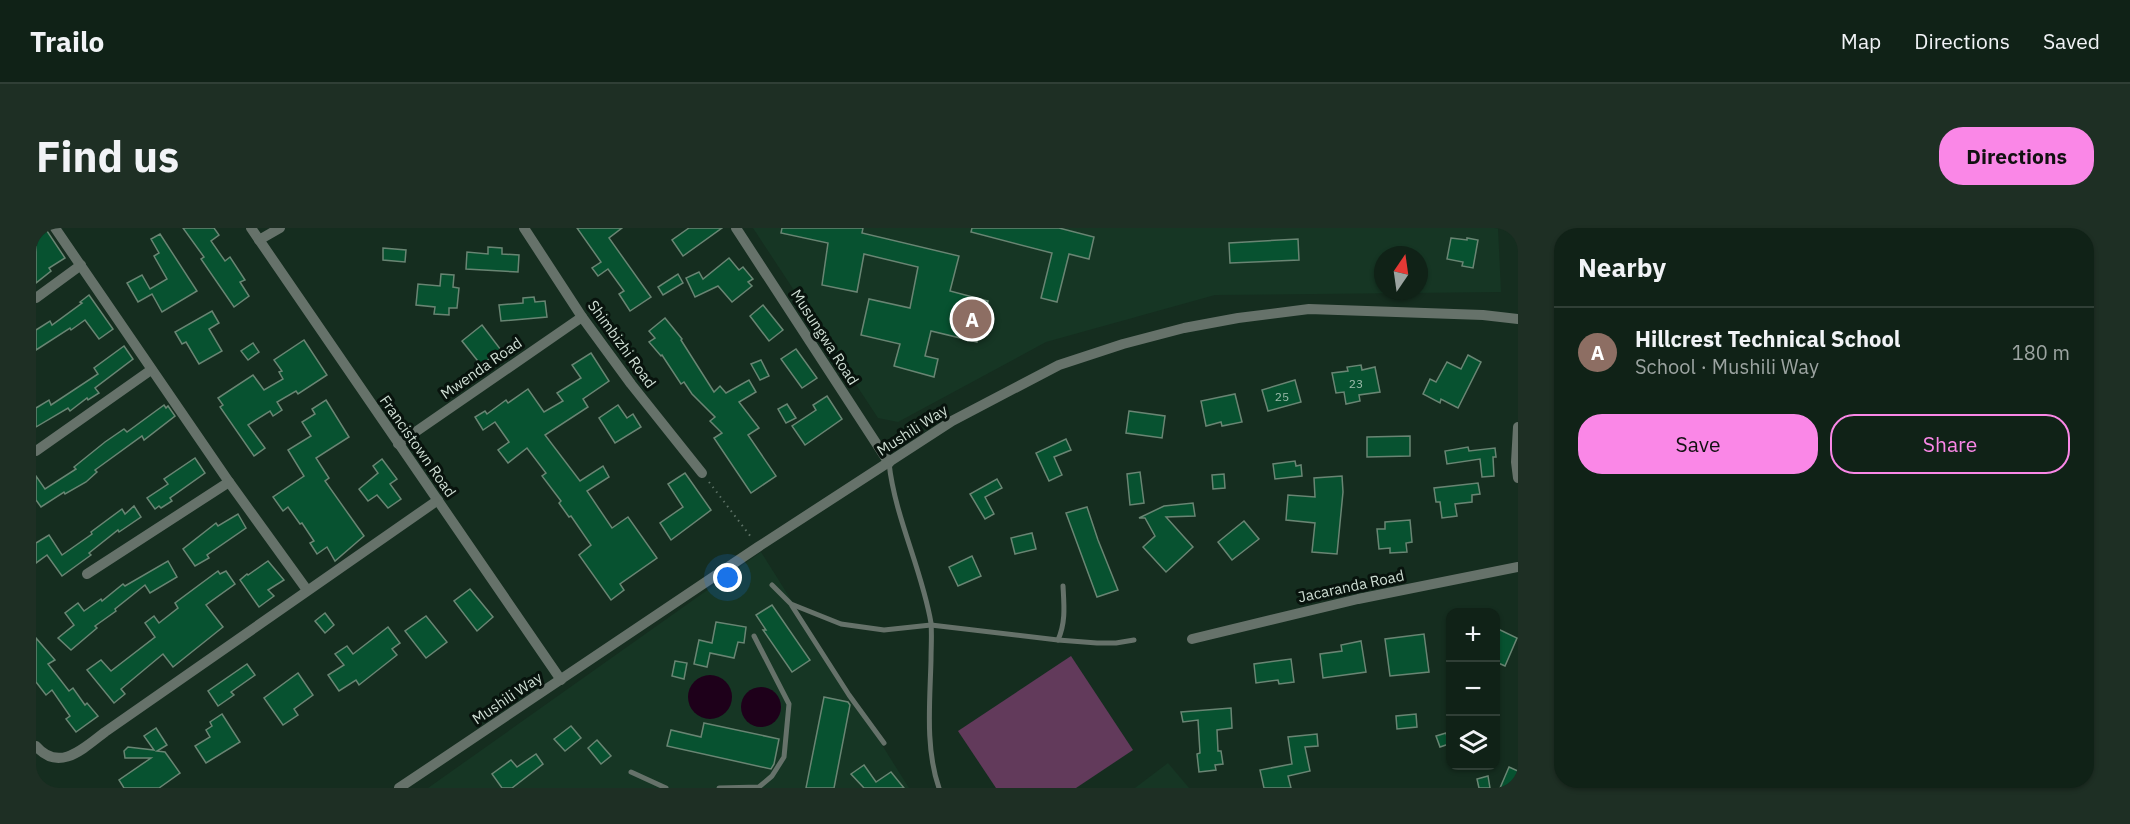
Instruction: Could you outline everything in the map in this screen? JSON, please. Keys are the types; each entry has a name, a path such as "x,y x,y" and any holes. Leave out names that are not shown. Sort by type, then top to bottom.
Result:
{"street":[{"path":"55,228 151,370 307,590"},
{"name":"Francistown Road","path":"251,228 561,680"},
{"path":"259,240 280,228"},
{"name":"Shimbizhi Road","path":"524,228 582,317 631,384 702,472"},
{"name":"Musungwa Road","path":"736,228 889,463"},
{"path":"36,298 81,265"},
{"name":"Mushili Way","path":"399,788 952,421 1059,364 1184,328 1309,309 1483,315 1518,319"},
{"name":"Mwenda Road","path":"398,444 582,317"},
{"path":"36,451 151,370"},
{"path":"1518,427 1516,462 1518,478"},
{"path":"87,574 229,482"},
{"path":"36,746 42,753 61,759 77,754 105,732 438,500"},
{"name":"Jacaranda Road","path":"1192,639 1358,599 1518,567"}],"lane":[{"path":"889,463 892,488 931,625 930,729 935,778 939,788"},
{"path":"772,585 791,604 849,695 884,743"},
{"path":"1058,640 1064,621 1063,586"},
{"path":"791,604 815,615 851,625 884,630 931,625 1058,640 1116,643 1134,640"},
{"path":"719,788 759,787 772,776 784,757 789,704 754,636"},
{"path":"631,772 666,788"}],"path":[{"path":"702,472 758,548"}],"shaded area":[{"path":"753,228 1498,228 1501,292 1428,293 1428,246 1374,246 1374,293 1215,295 1046,342 898,422 878,418"},
{"path":"761,552 909,788 428,788"},
{"path":"1071,656 1133,750 1076,788 996,788 958,731"},
{"path":"710,675 726,681 732,697 726,713 710,719 694,713 688,697 694,681"},
{"path":"761,687 769,688 775,693 780,699 780,715 775,721 769,726 761,727 753,726 747,721 742,715 741,707 742,699 747,693 753,688"},
{"path":"1168,763 1189,788 1135,788"}],"building":[{"path":"36,228 45,228 65,258 49,268 51,271 36,283"},
{"path":"183,228 214,228 219,235 211,241 225,261 230,257 245,280 240,282 249,296 234,307 201,259 204,257"},
{"path":"577,228 622,228 609,238 651,297 630,311 619,294 624,291 608,269 598,276 592,268 601,262"},
{"path":"689,228 722,228 683,256 672,240"},
{"path":"782,228 863,228 862,233 959,256 950,291 988,301 977,342 931,331 925,356 938,359 934,377 894,366 900,344 861,335 869,299 910,308 918,267 864,254 857,292 822,285 828,243 781,233"},
{"path":"972,228 1059,228 1094,237 1089,259 1069,254 1057,302 1041,298 1052,253 971,232"},
{"path":"160,234 197,291 162,312 152,294 138,302 127,283 142,275 150,289 167,279 154,256 159,253 151,239"},
{"path":"1451,238 1478,240 1473,268 1462,266 1463,262 1447,259"},
{"path":"1298,239 1299,260 1230,263 1229,243"},
{"path":"488,247 502,248 502,254 519,255 518,272 466,269 467,252 488,254"},
{"path":"383,248 406,250 405,262 383,260"},
{"path":"729,258 739,270 743,267 753,279 748,282 752,286 732,302 718,286 695,297 686,278 699,272 703,279"},
{"path":"441,274 454,275 453,287 459,288 457,308 449,308 449,315 434,314 435,307 416,305 418,284 440,286"},
{"path":"678,274 683,283 663,295 658,287"},
{"path":"89,295 113,329 99,339 85,320 36,350 36,330 50,321 52,325 82,303 80,302"},
{"path":"534,297 535,302 545,301 547,317 501,321 499,305 523,303 523,298"},
{"path":"763,305 783,330 769,341 750,316"},
{"path":"212,311 219,323 209,329 222,351 199,364 186,342 182,344 175,332"},
{"path":"665,318 682,339 714,392 720,386 726,393 749,380 756,392 739,402 759,428 748,435 776,476 751,493 714,438 722,433 710,421 715,417 692,394 684,382 681,384 662,355 649,342 655,338 649,331"},
{"path":"482,325 501,350 481,365 462,341"},
{"path":"304,340 327,375 298,394 296,391 277,402 282,410 273,416 270,411 248,425 265,448 254,456 220,407 223,405 218,398 253,375 264,390 283,379 279,372 282,371 274,360"},
{"path":"253,343 259,352 248,360 241,351"},
{"path":"124,346 133,359 95,388 99,393 88,400 87,398 70,411 68,408 36,427 36,408 49,400 51,405 98,374 94,368"},
{"path":"796,349 817,378 802,388 781,359"},
{"path":"591,353 609,381 583,399 588,407 545,435 580,481 603,466 609,477 587,491 612,528 628,517 657,558 620,584 624,590 611,600 579,555 591,545 542,476 546,473 527,448 508,463 498,450 509,442 495,422 483,430 475,417 485,411 487,414 506,400 508,403 528,389 544,412 563,401 557,393 581,378 572,365"},
{"path":"1468,355 1481,362 1458,408 1441,399 1440,403 1423,394 1430,379 1436,382 1447,362 1461,369"},
{"path":"761,360 769,376 760,380 751,364"},
{"path":"1361,365 1362,370 1375,367 1380,392 1359,395 1360,401 1346,404 1344,392 1336,393 1332,373 1348,371 1347,367"},
{"path":"1295,380 1301,402 1268,411 1262,390"},
{"path":"1235,394 1242,422 1222,426 1221,422 1206,426 1201,401"},
{"path":"827,396 842,419 805,445 792,426 816,410 813,405"},
{"path":"326,400 349,437 316,458 329,478 325,481 364,536 335,561 327,547 317,554 310,543 314,541 302,523 300,524 288,507 283,511 273,497 304,476 288,450 311,436 302,422 315,414 312,409"},
{"path":"787,404 796,418 786,423 778,409"},
{"path":"164,405 166,408 168,406 175,416 144,440 142,436 95,470 97,472 86,482 65,494 64,492 41,507 36,500 36,476 45,489 76,469 74,467 105,442 124,429 127,432"},
{"path":"618,405 627,418 633,414 641,427 615,443 599,418"},
{"path":"1129,411 1165,416 1162,438 1126,433"},
{"path":"1410,436 1410,456 1367,457 1367,437"},
{"path":"1066,439 1071,450 1054,457 1062,475 1049,481 1036,453"},
{"path":"1468,447 1469,451 1495,448 1494,476 1482,477 1480,459 1447,464 1445,451"},
{"path":"195,458 205,473 170,498 172,501 155,509 147,498 168,484 164,479"},
{"path":"382,459 397,479 390,484 401,499 388,508 377,495 368,501 359,489 378,473 373,466"},
{"path":"1295,461 1296,466 1301,465 1302,476 1275,479 1273,464"},
{"path":"1140,472 1144,503 1130,505 1127,474"},
{"path":"685,473 711,510 671,540 660,523 683,507 668,484"},
{"path":"1224,474 1225,488 1213,489 1212,475"},
{"path":"1342,476 1343,492 1337,554 1312,552 1315,523 1286,520 1288,495 1315,497 1314,478"},
{"path":"997,479 1002,488 985,497 994,514 985,519 970,494"},
{"path":"1478,483 1480,494 1472,495 1472,502 1455,504 1457,516 1442,518 1440,502 1436,502 1434,488"},
{"path":"1193,503 1195,516 1166,517 1193,547 1166,572 1143,547 1155,536 1145,518 1139,518 1164,506"},
{"path":"134,506 141,517 119,532 118,530 89,553 91,555 62,576 47,555 36,563 36,543 49,535 62,555 122,509 125,514"},
{"path":"1087,507 1118,590 1097,597 1066,513"},
{"path":"238,514 246,528 207,555 209,558 195,566 183,549 216,523 218,526"},
{"path":"1410,520 1412,542 1406,543 1407,552 1390,553 1390,548 1379,549 1377,529 1385,529 1385,522"},
{"path":"1244,521 1259,539 1232,560 1218,542"},
{"path":"1032,533 1036,549 1015,554 1011,538"},
{"path":"972,556 981,576 958,586 949,567"},
{"path":"168,561 177,577 150,593 145,585 95,626 97,628 71,650 58,638 74,625 65,613 78,603 84,611 101,599 102,601 123,584 125,586"},
{"path":"268,561 284,580 268,590 274,596 259,607 240,580"},
{"path":"218,571 220,574 226,571 235,584 206,605 223,627 173,667 163,654 121,689 125,694 114,703 87,670 101,660 111,671 155,637 145,623 154,616 159,623 178,608 175,603"},
{"path":"470,589 493,617 477,631 454,601"},
{"path":"772,605 810,660 792,672 763,630 766,630 756,615"},
{"path":"325,613 334,625 325,633 315,621"},
{"path":"426,616 447,642 426,658 405,631"},
{"path":"716,622 746,627 744,643 738,642 734,658 710,653 707,667 694,664 699,640 712,643"},
{"path":"388,627 400,643 392,649 397,655 359,685 356,680 339,691 328,675 344,665 335,654 347,646 353,654"},
{"path":"1500,630 1517,638 1505,666 1500,664"},
{"path":"1424,634 1429,672 1390,676 1385,639"},
{"path":"36,638 55,660 48,664 69,691 73,688 85,705 87,703 98,716 76,732 66,719 70,716 52,690 46,695 36,682"},
{"path":"1361,641 1366,672 1323,678 1320,654 1342,651 1341,645"},
{"path":"1291,659 1294,682 1279,684 1278,680 1256,683 1254,664"},
{"path":"675,661 687,663 684,679 672,676"},
{"path":"247,664 255,675 231,692 234,695 218,706 208,691"},
{"path":"298,673 313,695 294,709 298,715 283,725 264,698"},
{"path":"824,697 848,702 850,705 834,788 806,788"},
{"path":"1231,708 1232,728 1217,730 1218,751 1221,751 1223,764 1215,765 1216,770 1199,772 1198,720 1183,722 1181,712"},
{"path":"222,714 240,742 206,763 195,746 210,737 206,730 212,726 210,722"},
{"path":"1416,714 1417,727 1397,729 1396,716"},
{"path":"704,723 779,739 771,769 667,746 671,730 701,737"},
{"path":"571,726 581,738 565,751 554,739"},
{"path":"156,728 167,745 157,751 165,752 180,773 159,788 124,788 119,780 151,758 125,758 124,751 128,747 154,750 144,736"},
{"path":"1446,733 1446,745 1440,747 1436,736"},
{"path":"1317,734 1318,746 1305,747 1310,771 1288,776 1291,788 1264,788 1260,770 1292,764 1288,737"},
{"path":"597,740 611,756 601,764 588,748"},
{"path":"536,754 543,764 512,788 502,788 492,774 511,760 517,767"},
{"path":"864,765 876,782 891,772 904,788 864,788 851,774"},
{"path":"1509,767 1518,771 1518,788 1500,788"},
{"path":"1488,776 1490,788 1479,788 1477,779"}],"place":[{"name":"Hillcrest Technical School","path":"972,319"}]}
